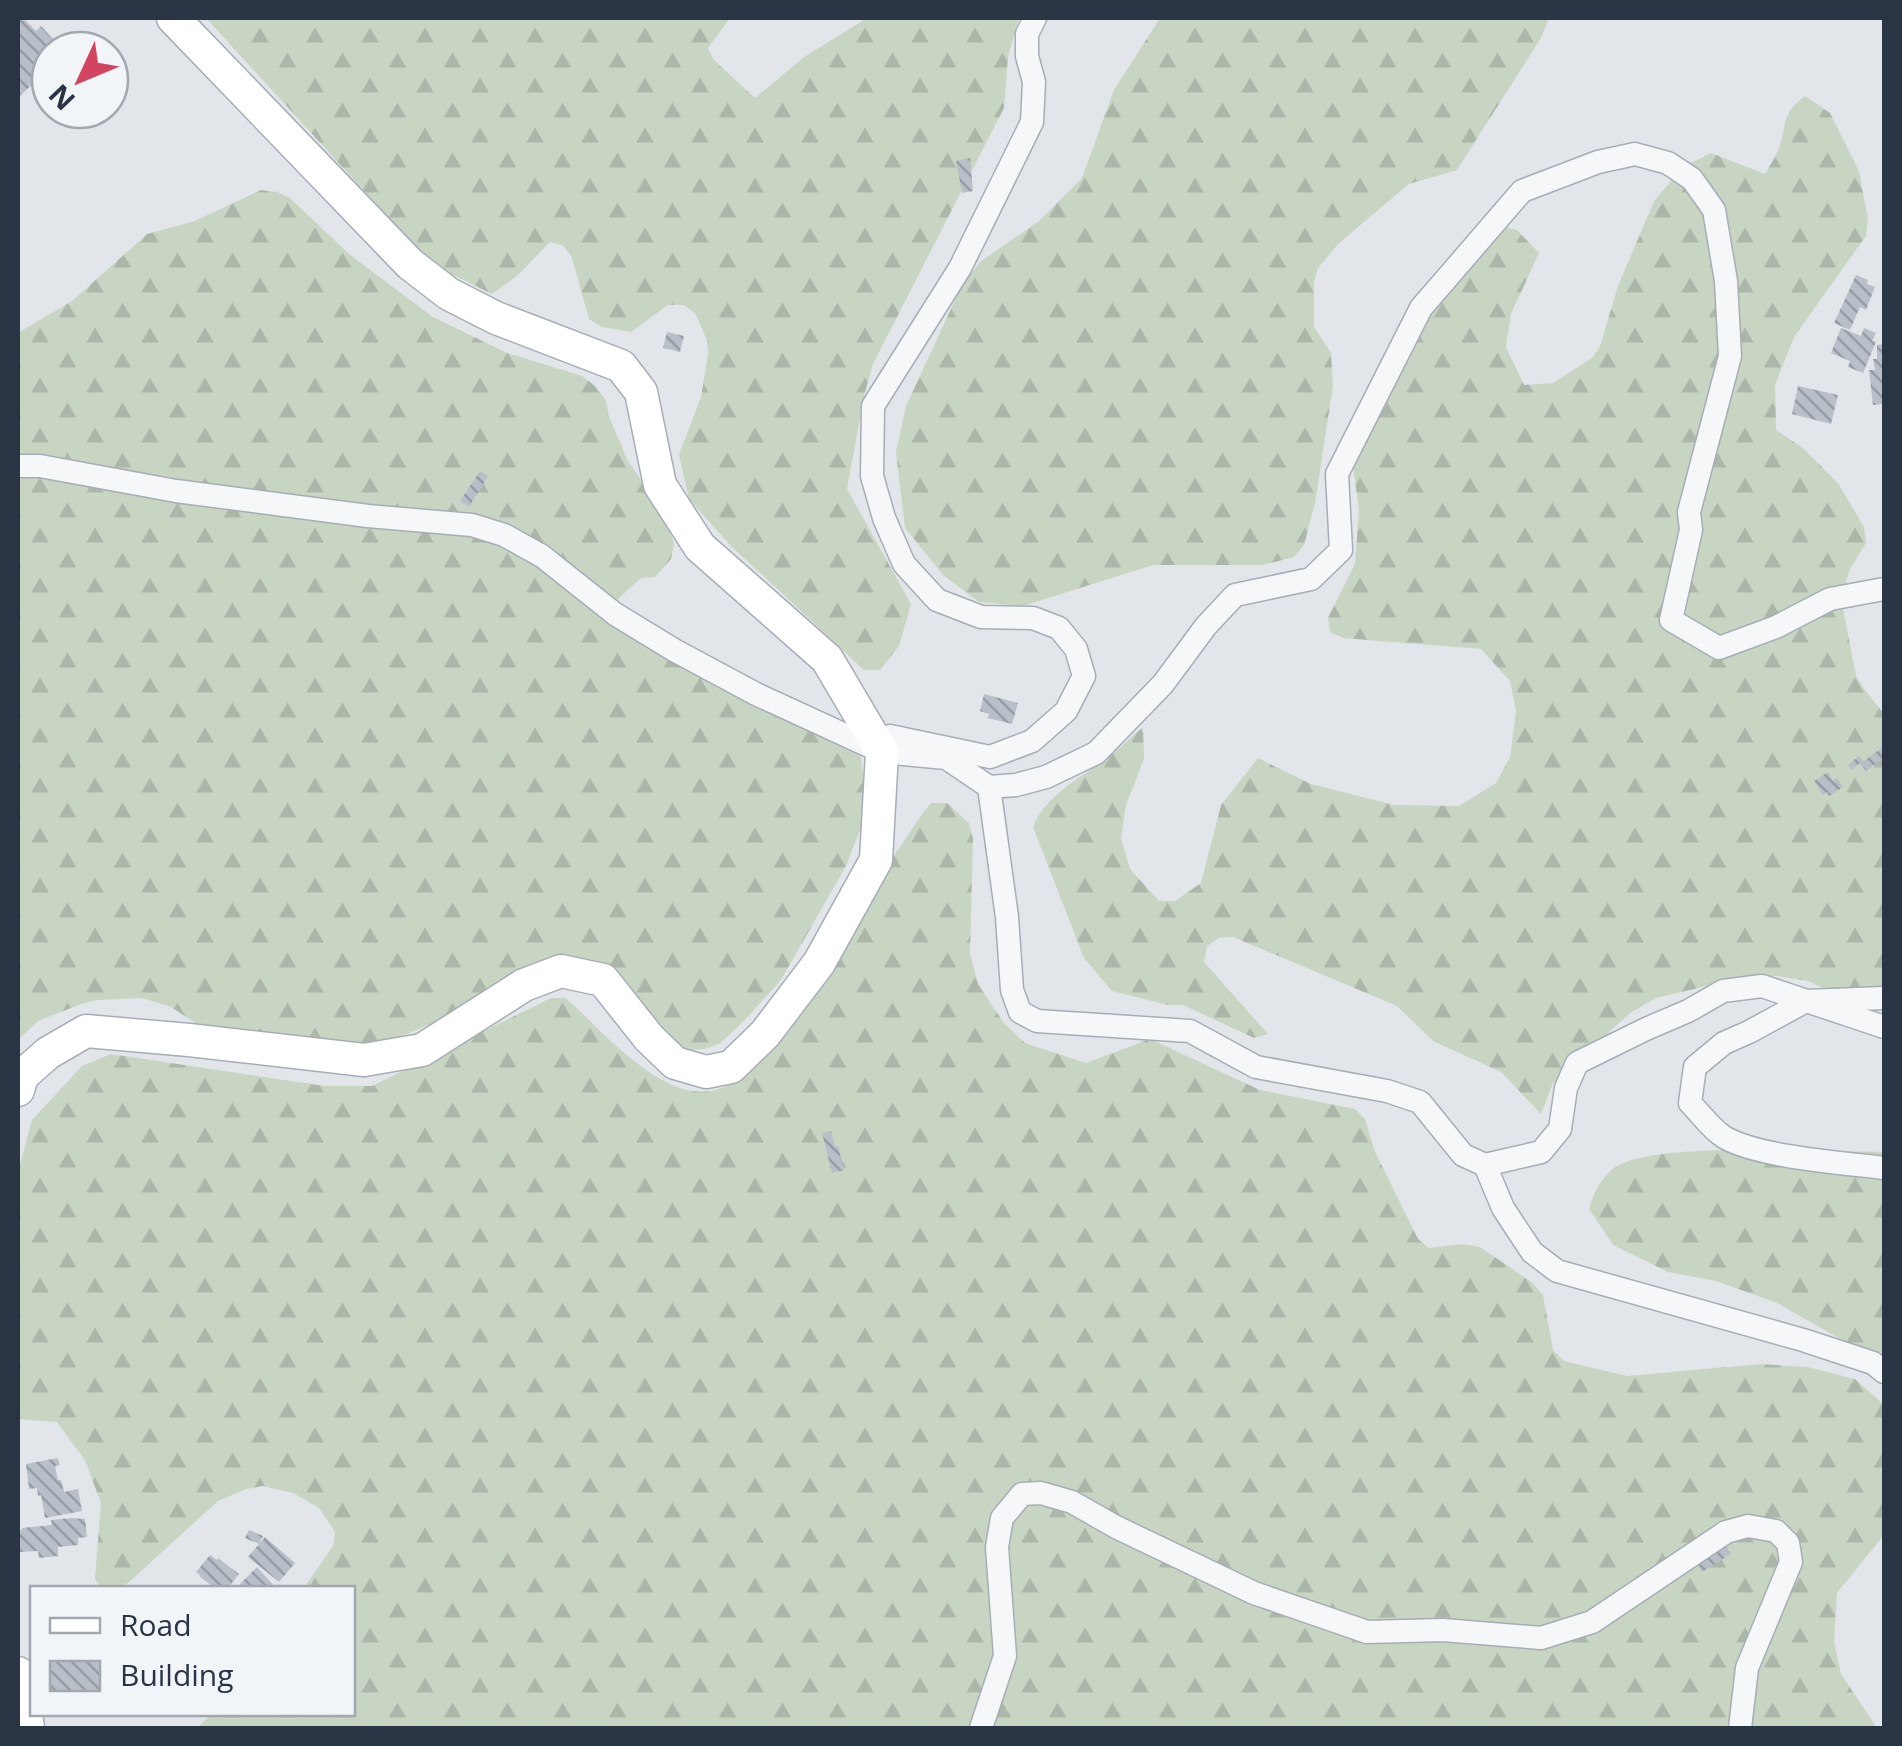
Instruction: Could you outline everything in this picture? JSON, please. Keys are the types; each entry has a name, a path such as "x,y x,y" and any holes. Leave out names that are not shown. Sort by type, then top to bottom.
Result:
{"street":[{"path":"173,18 410,264 449,294 496,318 621,366 641,392 660,485 700,547 827,659 882,752"},
{"path":"18,1090 22,1076 48,1053 86,1031 364,1060 422,1050 524,985 561,972 602,980 649,1038 675,1063 706,1072 731,1068 765,1034 819,963 876,860 882,752 890,736 990,757 1032,741 1066,711 1084,676 1076,649 1059,628 1033,618 981,617 937,600 904,564 884,518 872,476 873,406 960,268 1032,122 1034,82 1027,34 1036,18"},
{"path":"18,466 40,466 176,491 368,516 472,525 504,535 542,556 616,614 756,694 882,752 946,758 989,787 1016,785 1096,753 1163,684 1206,626 1235,595 1311,579 1341,550 1337,474 1421,308 1522,191 1598,162 1635,154 1668,164 1692,178 1714,210 1726,281 1730,356 1689,512 1692,530 1671,620 1719,648 1776,627 1830,600 1884,589"},
{"path":"989,787 1012,990 1020,1012 1036,1021 1190,1032 1256,1068 1387,1092 1420,1102 1463,1156 1485,1165 1541,1152 1560,1129 1566,1088 1578,1063 1688,1011 1723,990 1762,986 1884,1027"},
{"path":"1884,998 1806,1001 1724,1043 1695,1067 1690,1104 1722,1136 1739,1143 1773,1152 1884,1168"},
{"path":"1485,1165 1504,1208 1532,1252 1557,1271 1803,1340 1873,1363 1884,1372"},
{"path":"981,1728 1005,1656 997,1547 1002,1518 1022,1494 1041,1492 1072,1502 1254,1592 1368,1632 1443,1630 1541,1638 1592,1622 1726,1532 1748,1526 1776,1532 1788,1543 1791,1562 1747,1668 1740,1728"},
{"path":"18,1673 28,1728"}],"green space":[{"path":"206,18 730,18 708,48 714,60 755,98 804,57 867,18 1019,18 1008,57 1004,108 873,364 864,396 847,489 911,604 899,646 880,670 864,670 730,545 689,499 679,455 701,397 708,354 707,340 695,313 683,305 668,305 631,332 602,327 589,319 572,258 564,246 550,242 517,276 492,294 431,264"},
{"path":"1160,18 1549,18 1541,38 1457,170 1409,184 1338,244 1318,268 1314,282 1314,327 1331,353 1333,386 1315,503 1304,545 1294,557 1263,565 1153,565 1023,606 979,602 944,576 905,528 896,452 906,406 962,285 980,262 1039,221 1082,178 1114,90"},
{"path":"1805,96 1830,113 1859,171 1868,220 1866,236 1794,337 1775,385 1776,430 1804,449 1838,483 1864,527 1866,543 1850,569 1841,598 1856,676 1884,714 1884,1006 1836,994 1808,981 1777,976 1728,981 1656,998 1630,1013 1553,1083 1541,1114 1501,1072 1433,1041 1397,1006 1233,937 1219,938 1207,946 1204,962 1268,1034 1254,1038 1183,1005 1112,991 1084,958 1033,827 1055,796 1143,727 1144,759 1126,805 1121,838 1130,869 1159,901 1175,901 1201,883 1221,805 1258,758 1311,784 1394,805 1459,806 1496,783 1510,757 1516,711 1510,681 1481,649 1343,638 1330,632 1328,618 1355,564 1359,510 1353,466 1415,326 1502,226 1517,230 1539,253 1511,314 1506,347 1524,385 1553,383 1592,358 1600,346 1618,286 1654,201 1683,167 1711,153 1765,174 1779,149 1789,112"},
{"path":"261,190 290,198 349,254 433,317 505,352 582,376 595,386 606,400 628,461 665,515 674,544 671,559 655,577 641,578 618,599 622,616 859,744 865,790 863,822 846,866 781,980 719,1044 690,1050 676,1046 613,984 532,966 433,1023 355,1051 281,1042 197,1024 171,1007 142,998 81,1004 38,1021 18,1040 18,333 72,301 147,234 195,221"},
{"path":"931,803 947,803 969,823 973,839 970,954 978,984 1004,1023 1025,1043 1086,1063 1150,1039 1260,1090 1355,1109 1365,1119 1375,1152 1418,1239 1429,1248 1462,1244 1480,1247 1533,1283 1543,1295 1553,1350 1564,1361 1627,1376 1760,1364 1808,1367 1855,1379 1884,1405 1884,1535 1837,1593 1834,1642 1841,1674 1877,1728 197,1728 210,1716 355,1716 355,1586 305,1586 333,1546 335,1532 319,1508 293,1493 263,1486 218,1501 128,1583 100,1586 95,1578 101,1503 85,1460 57,1422 18,1419 18,1172 32,1120 82,1066 111,1054 325,1086 372,1086 551,998 566,998 632,1060 672,1085 691,1091 720,1089 747,1075"},
{"path":"1743,1149 1884,1152 1884,1364 1777,1303 1716,1281 1668,1272 1613,1245 1589,1209 1605,1177 1624,1163 1675,1153"}],"building":[{"path":"18,18 23,18 35,30 30,30 30,86 18,98"},
{"path":"970,158 973,191 962,193 956,161"},
{"path":"1856,275 1875,287 1866,310 1860,307 1850,330 1834,323"},
{"path":"1841,328 1861,336 1864,328 1876,333 1863,373 1848,367 1850,361 1831,353"},
{"path":"667,332 684,336 680,352 663,348"},
{"path":"1884,344 1884,404 1873,405 1869,370 1875,370 1877,345"},
{"path":"1798,386 1838,395 1831,424 1792,414"},
{"path":"480,471 488,476 469,507 460,501"},
{"path":"984,694 1018,703 1012,724 988,718 989,714 980,711"},
{"path":"1884,746 1884,758 1866,771 1860,763 1852,770 1848,765 1859,756 1864,761"},
{"path":"1828,772 1843,787 1829,796 1827,792 1823,795 1814,781"},
{"path":"831,1131 844,1170 832,1173 822,1133"},
{"path":"58,1458 58,1480 64,1492 78,1489 82,1511 45,1518 41,1495 38,1496 37,1488 29,1489 26,1464"},
{"path":"85,1519 87,1537 78,1538 78,1545 58,1547 58,1556 39,1558 38,1551 20,1552 18,1531 22,1528"},
{"path":"249,1530 263,1536 259,1544 245,1538"},
{"path":"265,1537 295,1563 279,1582 248,1557"},
{"path":"1724,1544 1731,1554 1702,1572 1696,1562"},
{"path":"210,1555 239,1574 230,1586 212,1586 196,1572"},
{"path":"257,1567 274,1586 238,1586"}]}
